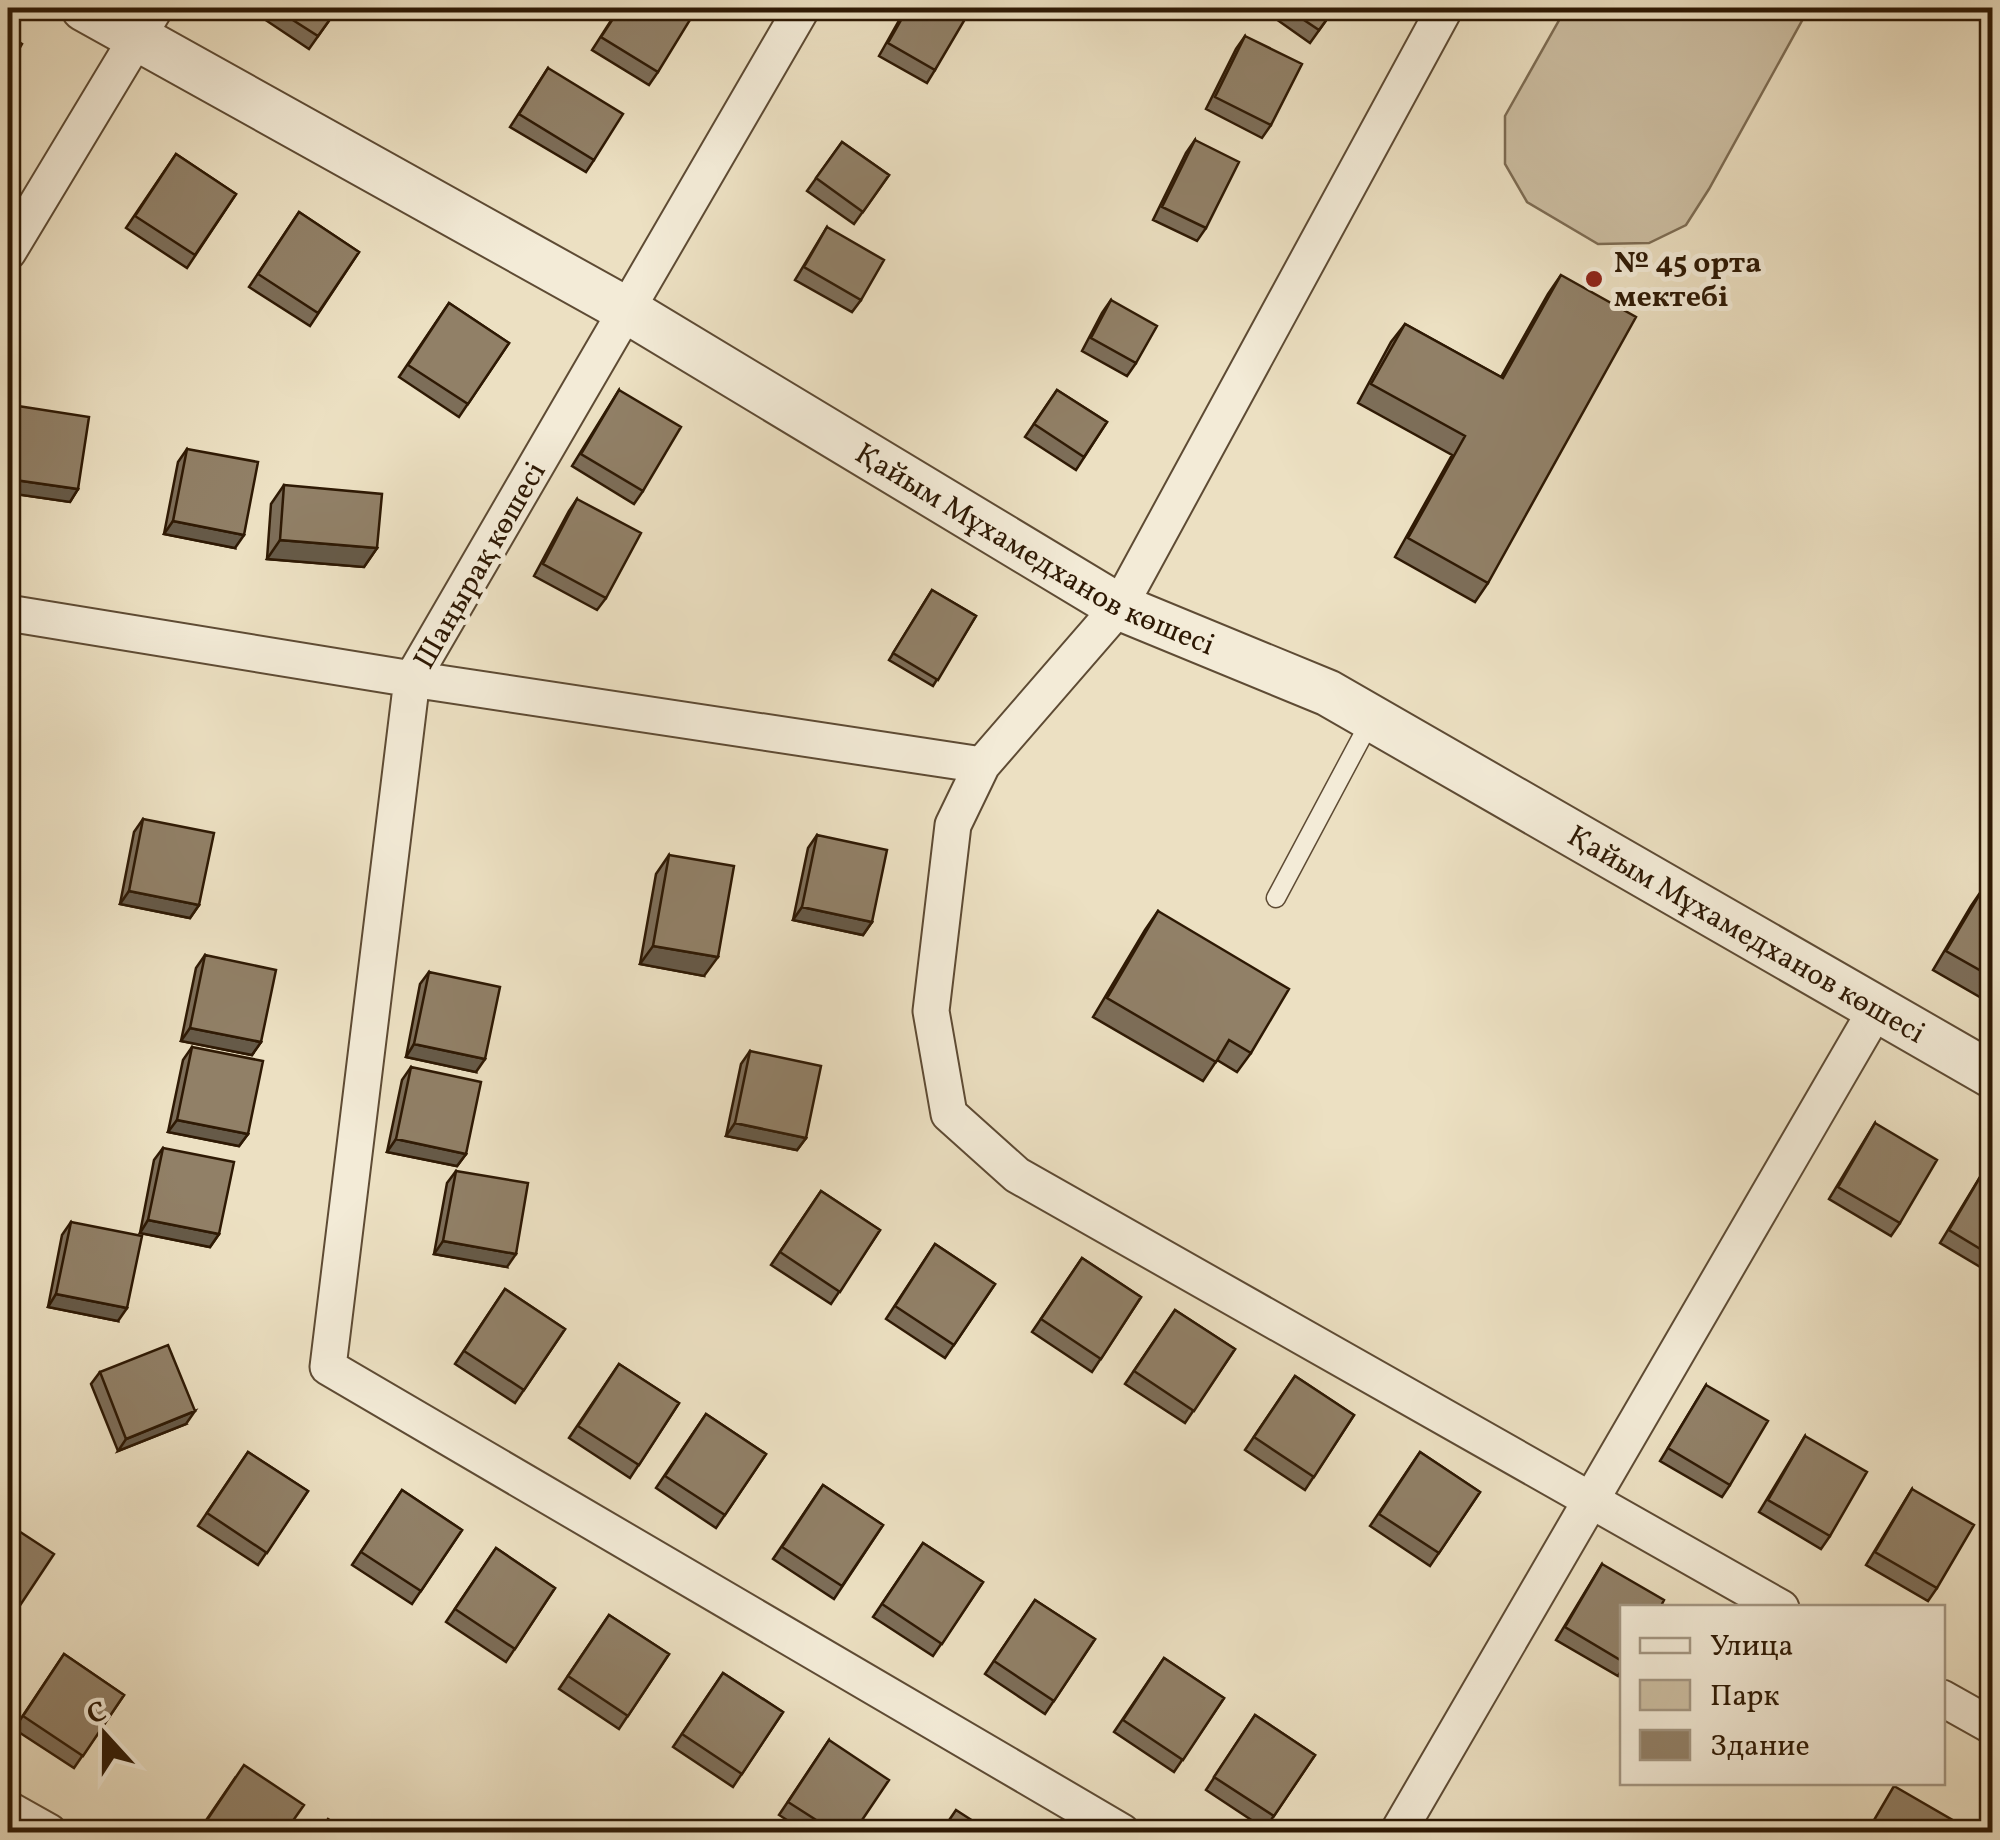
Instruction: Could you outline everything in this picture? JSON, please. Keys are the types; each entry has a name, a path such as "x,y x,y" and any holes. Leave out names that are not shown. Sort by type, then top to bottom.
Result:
{"street":[{"name":"Қайым Мұхамедханов көшесі","path":"84,8 146,22 1119,606 1328,693 1992,1074"},
{"name":"Шаңырақ көшесі","path":"802,8 412,679 328,1367 1122,1832"},
{"path":"1445,8 1119,606 982,765 953,824 931,1011 949,1114 1017,1175 1776,1605"},
{"path":"8,252 146,22"},
{"path":"8,613 982,765"},
{"path":"1398,1832 1877,1008"},
{"path":"1945,1700 1992,1726"},
{"path":"8,1808 48,1832"}],"lane":[{"path":"1276,898 1372,718"}],"green space":[{"path":"1566,8 1809,8 1686,225 1649,243 1598,244 1527,202 1505,164 1505,116"}],"building":[{"path":"274,8 338,8 318,36"},
{"path":"620,8 682,8 693,15 658,72 601,37"},
{"path":"908,8 957,8 968,14 935,70 888,43"},
{"path":"1286,8 1335,8 1319,30"},
{"path":"8,35 22,44 8,69"},
{"path":"1245,36 1302,64 1271,125 1215,97"},
{"path":"548,68 623,114 594,160 519,114"},
{"path":"1195,140 1239,162 1206,228 1162,207"},
{"path":"842,142 889,175 863,212 816,178"},
{"path":"176,154 236,194 195,255 135,216"},
{"path":"299,212 359,252 318,313 258,274"},
{"path":"827,227 884,260 861,300 804,267"},
{"path":"1561,275 1636,317 1488,583 1408,538 1465,436 1371,384 1405,324 1503,378"},
{"path":"1111,300 1157,326 1136,363 1091,338"},
{"path":"449,303 509,343 468,404 408,365"},
{"path":"619,390 681,427 643,491 581,454"},
{"path":"1057,390 1107,422 1084,457 1034,424"},
{"path":"18,406 89,417 78,489 8,479"},
{"path":"187,449 258,462 244,535 173,521"},
{"path":"284,485 382,494 377,548 280,540"},
{"path":"577,499 641,533 606,598 543,564"},
{"path":"932,590 976,616 938,680 893,653"},
{"path":"143,819 214,833 199,905 129,891"},
{"path":"817,835 887,850 872,922 802,907"},
{"path":"669,855 734,866 718,957 653,946"},
{"path":"1984,887 1992,892 1992,977 1946,951"},
{"path":"1158,911 1289,989 1251,1053 1229,1040 1216,1062 1107,998"},
{"path":"205,955 276,970 261,1042 190,1028"},
{"path":"429,972 500,987 485,1059 414,1044"},
{"path":"192,1047 263,1061 248,1134 177,1120"},
{"path":"750,1051 821,1066 806,1138 735,1123"},
{"path":"411,1067 481,1082 466,1154 396,1139"},
{"path":"1875,1123 1937,1160 1900,1223 1838,1187"},
{"path":"163,1148 234,1162 219,1234 148,1220"},
{"path":"1986,1167 1992,1171 1992,1256 1949,1230"},
{"path":"456,1171 528,1183 516,1254 443,1241"},
{"path":"821,1191 880,1230 840,1292 780,1252"},
{"path":"71,1222 142,1236 127,1308 56,1294"},
{"path":"935,1244 995,1284 954,1345 895,1306"},
{"path":"1082,1258 1141,1297 1101,1359 1041,1319"},
{"path":"505,1289 565,1329 524,1390 464,1351"},
{"path":"1175,1310 1235,1349 1194,1411 1134,1371"},
{"path":"168,1345 195,1411 126,1439 100,1372"},
{"path":"619,1364 679,1403 639,1465 578,1426"},
{"path":"1295,1376 1354,1415 1314,1477 1254,1437"},
{"path":"1706,1385 1768,1421 1730,1485 1668,1448"},
{"path":"706,1414 766,1454 725,1515 665,1476"},
{"path":"1805,1436 1867,1472 1830,1536 1768,1500"},
{"path":"248,1452 308,1491 267,1553 207,1513"},
{"path":"1420,1452 1480,1492 1439,1553 1379,1514"},
{"path":"823,1485 883,1525 842,1586 782,1547"},
{"path":"1912,1489 1974,1525 1937,1588 1875,1552"},
{"path":"402,1490 462,1530 421,1591 361,1552"},
{"path":"8,1524 54,1554 13,1616 8,1612"},
{"path":"923,1543 983,1582 942,1644 882,1604"},
{"path":"496,1548 555,1588 515,1649 455,1609"},
{"path":"1602,1564 1664,1600 1662,1605 1620,1605 1620,1660 1565,1627"},
{"path":"1035,1600 1095,1639 1054,1701 994,1661"},
{"path":"609,1615 669,1654 628,1716 568,1676"},
{"path":"64,1654 124,1695 83,1756 23,1716"},
{"path":"1164,1658 1224,1698 1183,1760 1123,1720"},
{"path":"723,1673 783,1712 742,1774 682,1734"},
{"path":"1255,1715 1315,1755 1274,1816 1214,1777"},
{"path":"829,1740 889,1780 854,1832 835,1832 788,1802"},
{"path":"244,1765 304,1805 285,1832 212,1832 203,1826"},
{"path":"1894,1786 1956,1822 1950,1832 1867,1832"},
{"path":"956,1810 990,1832 941,1832"},
{"path":"328,1819 348,1832 319,1832"},
{"path":"1451,1824 1465,1832 1445,1832"}],"place":[{"name":"№ 45 орта мектебі","path":"1594,279"}]}
